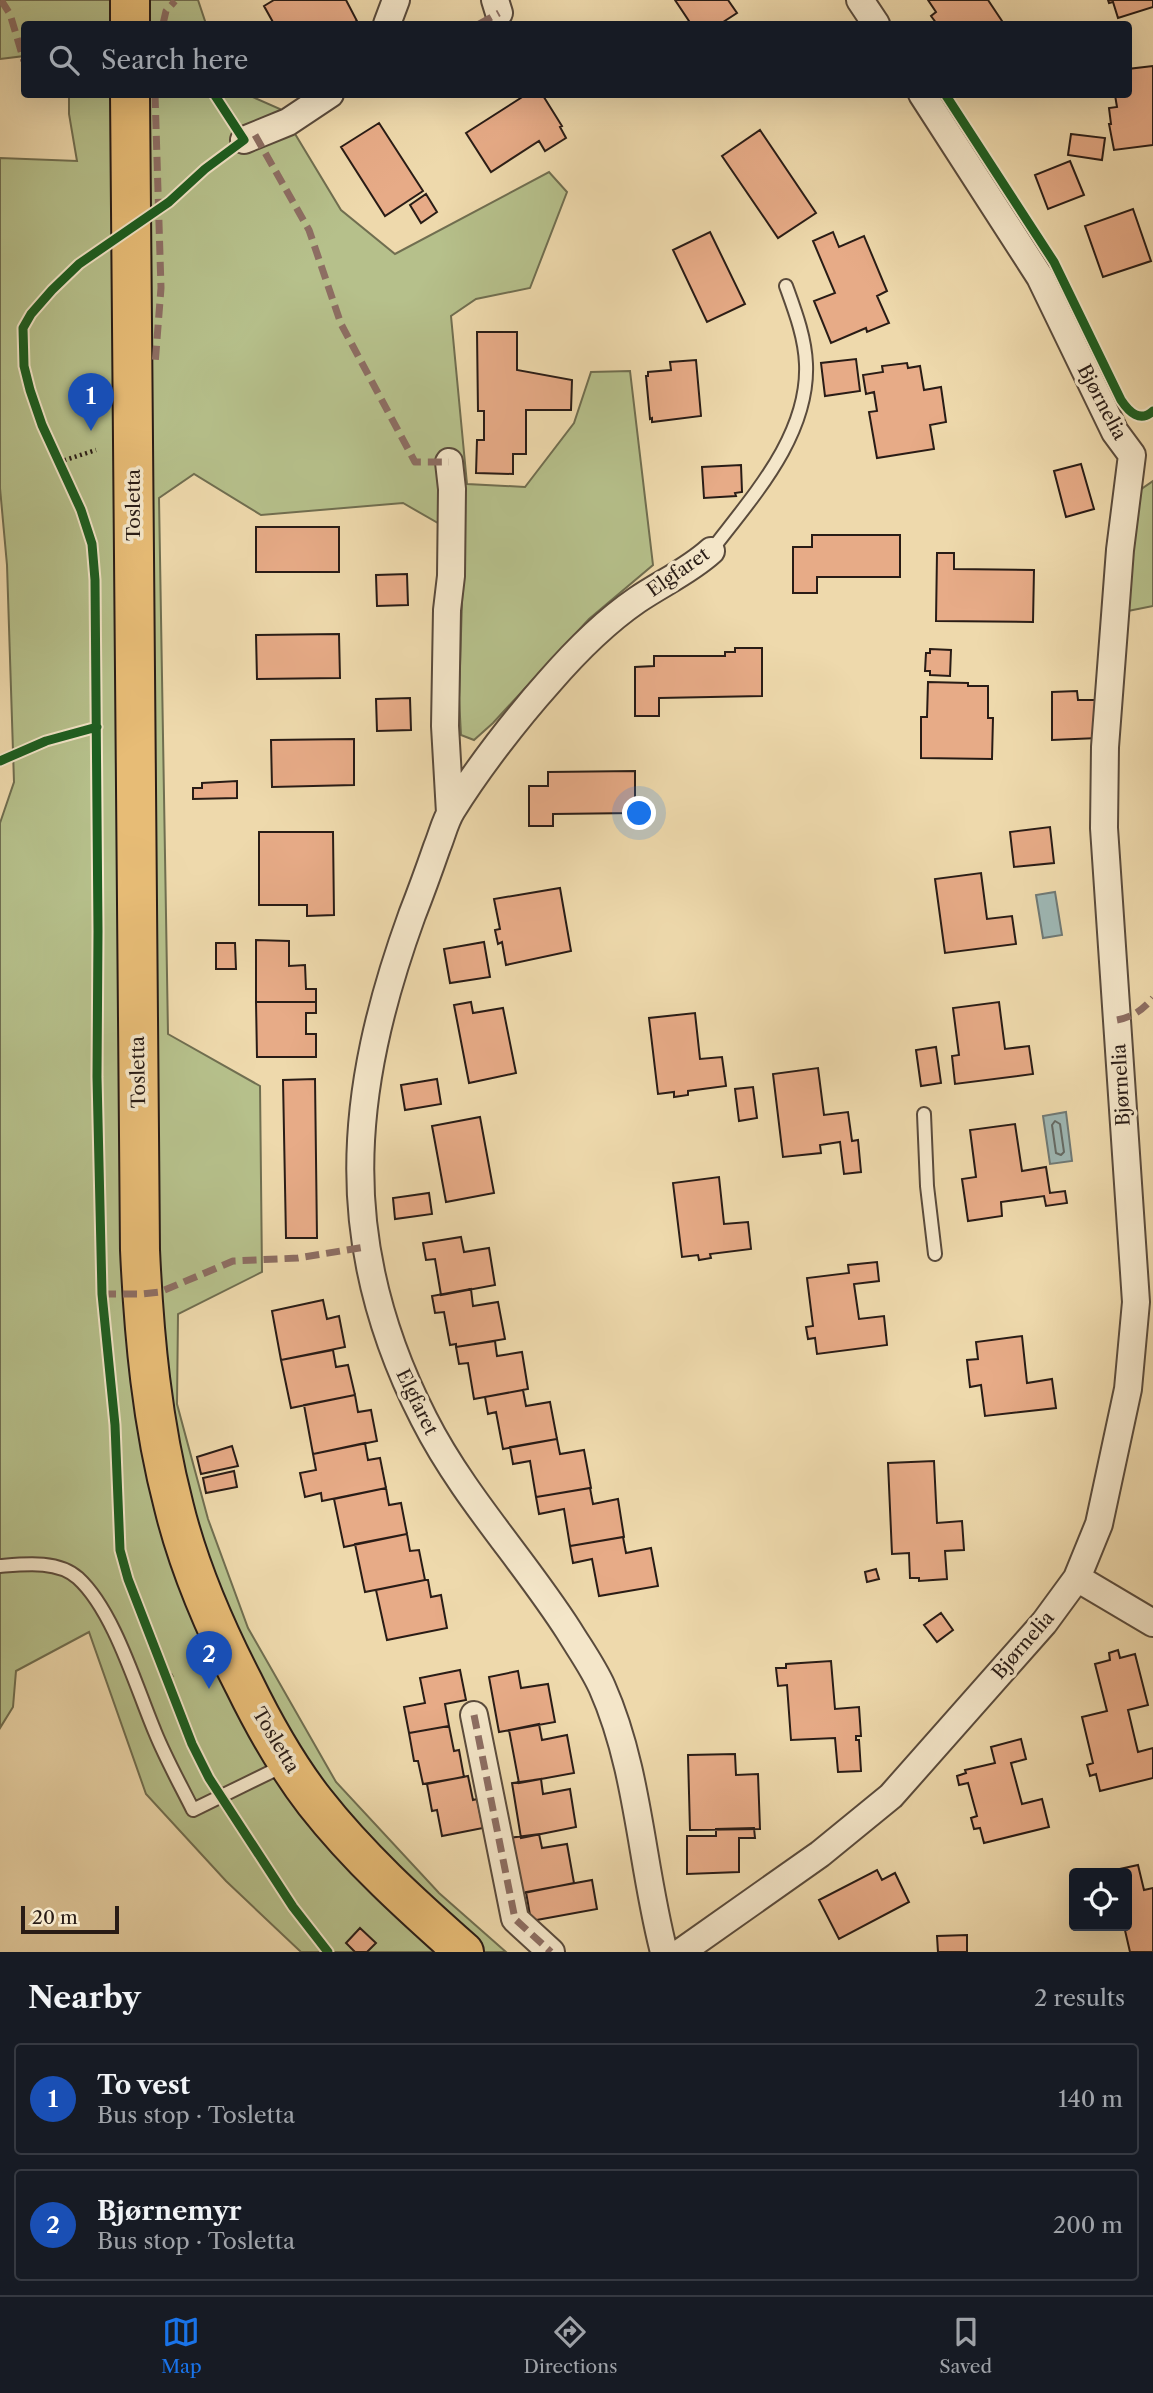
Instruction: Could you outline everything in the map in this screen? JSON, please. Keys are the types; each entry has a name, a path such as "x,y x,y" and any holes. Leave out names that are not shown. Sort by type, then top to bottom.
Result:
{"main road":[{"path":"130,0 130,21"},
{"name":"Tosletta","path":"130,98 140,1251 145,1338 153,1403 174,1509 197,1578 254,1705 314,1800 363,1857 464,1952"}],"street":[{"path":"388,21 397,0"},
{"path":"860,0 874,21"},
{"path":"244,140 288,122 324,98"},
{"name":"Bjørnelia","path":"681,1952 820,1854 891,1796 1044,1623 1077,1578 1099,1524 1128,1389 1136,1302 1104,828 1105,747 1120,550 1143,452 1115,432 1040,277 925,98"},
{"name":"Elgfaret","path":"449,462 452,489 451,576 447,610 445,726 450,813"},
{"name":"Elgfaret","path":"664,1952 647,1879 632,1784 618,1730 601,1686 549,1600 462,1484 425,1422 391,1343 365,1247 360,1204 359,1156 367,1075 388,987 450,813 509,731 569,660 637,600 700,561 711,551"},
{"path":"1077,1578 1153,1623"},
{"path":"474,1715 515,1919 551,1952"}],"lane":[{"name":"Elgfaret","path":"711,551 780,456 805,393 804,346 786,286"},
{"path":"924,1114 927,1186 936,1254"},
{"path":"0,1566 34,1563 63,1570 77,1577 99,1603 118,1641 156,1736 193,1810 289,1763"}],"path":[{"path":"53,450 64,474"},
{"path":"59,463 96,450"},
{"path":"163,1666 170,1677 172,1689"}],"green space":[{"path":"0,0 198,0 205,21 21,21 21,56 0,59"},
{"path":"69,98 255,98 280,109 341,210 395,254 549,172 567,192 530,288 476,299 451,316 467,484 525,487 574,423 591,372 630,371 653,565 589,619 474,740 461,735 459,698 464,538 403,503 261,515 194,474 159,498 168,1034 260,1086 262,1272 178,1314 177,1404 208,1519 248,1628 336,1782 439,1893 506,1952 301,1952 226,1881 146,1794 89,1632 16,1671 13,1707 0,1728 0,823 14,782 7,565 0,488 0,158 77,161"},
{"path":"1153,481 1153,606 1128,611 1134,494"}],"water":[{"path":"1055,892 1062,935 1043,938 1036,895"},
{"path":"1066,1112 1072,1161 1050,1164 1043,1116"}],"building":[{"path":"274,0 346,0 357,21 272,21 264,6"},
{"path":"675,0 728,0 737,13 725,21 689,21"},
{"path":"928,0 988,0 1002,21 935,21 931,16 936,12"},
{"path":"1108,0 1153,0 1153,7 1118,18 1113,2 1109,3"},
{"path":"1153,66 1153,145 1114,150 1109,108 1117,107 1116,98 1132,98 1132,69"},
{"path":"521,98 544,98 562,126 560,127 566,138 545,151 539,141 491,172 466,133"},
{"path":"379,123 423,191 385,216 341,147"},
{"path":"760,130 816,213 778,238 722,156"},
{"path":"1071,134 1105,138 1102,160 1068,155"},
{"path":"1070,161 1084,195 1048,209 1035,175"},
{"path":"426,194 437,212 421,223 410,205"},
{"path":"1133,209 1151,261 1103,277 1085,226"},
{"path":"710,232 745,304 707,322 673,250"},
{"path":"833,232 839,247 864,236 887,291 877,296 889,323 867,332 866,328 831,343 814,301 835,293 813,241"},
{"path":"477,332 517,332 517,370 572,380 571,410 526,410 526,454 513,454 513,474 476,473 477,440 484,440 484,411 478,411"},
{"path":"856,359 860,391 825,396 821,363"},
{"path":"696,360 701,416 652,422 646,376 648,372 671,370 670,362"},
{"path":"907,363 908,368 920,366 924,390 941,387 946,422 930,425 934,449 877,458 869,412 877,411 874,392 866,394 863,375 883,372 882,366"},
{"path":"1081,464 1094,509 1066,517 1054,471"},
{"path":"741,465 742,492 735,493 736,496 704,498 702,467"},
{"path":"256,527 339,527 339,572 256,572"},
{"path":"812,535 900,535 900,577 817,577 817,593 793,593 793,547 812,547"},
{"path":"937,553 954,553 954,569 1034,570 1033,622 936,621"},
{"path":"407,574 408,605 377,606 376,575"},
{"path":"339,634 340,678 257,679 256,635"},
{"path":"735,648 762,648 762,696 659,698 659,716 635,716 635,667 654,666 654,656 725,656 725,652 735,652"},
{"path":"930,649 951,650 950,676 930,675 930,671 925,671 926,653 930,653"},
{"path":"928,682 988,686 988,718 993,718 992,759 921,758 921,717 927,717"},
{"path":"1077,691 1078,700 1097,700 1098,738 1052,740 1052,692"},
{"path":"410,698 411,730 377,731 376,699"},
{"path":"354,739 354,785 272,787 271,740"},
{"path":"635,771 635,813 553,814 553,826 529,826 529,786 548,786 548,772"},
{"path":"237,781 237,798 193,799 193,788 202,788 202,783"},
{"path":"1050,827 1054,863 1014,867 1010,832"},
{"path":"259,832 333,832 334,915 307,916 307,905 259,905"},
{"path":"981,873 987,919 1012,916 1016,944 945,953 935,879"},
{"path":"560,888 571,951 506,965 502,942 498,944 495,930 500,929 494,899"},
{"path":"256,940 289,941 289,966 305,965 306,989 316,989 316,1002 256,1002"},
{"path":"484,942 490,977 450,983 444,949"},
{"path":"216,943 235,943 236,969 216,969"},
{"path":"256,1002 316,1002 316,1013 306,1013 306,1034 316,1034 316,1057 257,1057"},
{"path":"471,1002 473,1013 503,1008 516,1073 469,1083 454,1005"},
{"path":"999,1002 1005,1049 1029,1046 1033,1074 955,1084 952,1056 959,1055 953,1008"},
{"path":"695,1013 700,1059 722,1057 726,1086 688,1091 688,1095 674,1097 674,1092 658,1094 649,1018"},
{"path":"936,1047 941,1083 921,1086 916,1050"},
{"path":"818,1068 824,1115 848,1112 852,1141 858,1140 861,1172 844,1174 840,1142 820,1145 821,1153 783,1157 773,1074"},
{"path":"315,1079 317,1238 286,1238 283,1080"},
{"path":"437,1079 441,1104 405,1110 401,1085"},
{"path":"753,1087 757,1118 739,1121 735,1089"},
{"path":"480,1117 494,1193 446,1202 432,1126"},
{"path":"1015,1124 1022,1171 1046,1167 1050,1193 1065,1191 1067,1203 1046,1206 1044,1196 1001,1202 1002,1216 968,1221 962,1179 976,1177 970,1130"},
{"path":"719,1177 724,1224 748,1222 751,1249 710,1254 711,1258 699,1260 698,1255 682,1257 673,1183"},
{"path":"429,1193 432,1214 395,1219 393,1198"},
{"path":"461,1237 464,1252 489,1248 495,1285 441,1295 435,1259 426,1260 423,1243"},
{"path":"877,1262 879,1281 854,1284 859,1319 884,1316 887,1345 817,1354 815,1338 808,1339 806,1327 813,1326 807,1278 849,1273 848,1265"},
{"path":"471,1289 473,1306 498,1302 505,1339 456,1347 456,1344 450,1345 444,1312 435,1313 432,1296"},
{"path":"323,1300 327,1319 339,1316 345,1347 281,1360 272,1311"},
{"path":"1022,1336 1027,1383 1052,1379 1056,1408 985,1416 981,1385 970,1387 967,1360 978,1359 976,1342"},
{"path":"495,1341 497,1356 522,1352 528,1389 474,1399 468,1363 459,1364 456,1347"},
{"path":"333,1350 336,1367 348,1365 355,1395 291,1408 281,1360"},
{"path":"523,1390 526,1406 550,1402 557,1439 503,1449 496,1412 488,1414 485,1397"},
{"path":"355,1395 358,1412 371,1410 377,1441 313,1454 304,1405"},
{"path":"557,1439 560,1454 584,1450 591,1488 536,1497 530,1461 513,1464 510,1447"},
{"path":"365,1443 368,1460 380,1458 386,1488 322,1501 321,1493 305,1497 300,1473 316,1470 313,1454"},
{"path":"232,1446 238,1466 201,1474 197,1457"},
{"path":"934,1461 937,1523 962,1521 964,1550 945,1551 947,1579 919,1581 919,1578 910,1578 909,1553 892,1554 888,1463"},
{"path":"234,1471 237,1487 206,1493 203,1478"},
{"path":"386,1488 389,1505 401,1503 407,1534 344,1547 334,1499"},
{"path":"590,1488 593,1504 618,1499 624,1537 570,1546 564,1509 539,1514 536,1497"},
{"path":"407,1534 410,1551 419,1550 425,1580 365,1592 355,1544"},
{"path":"623,1537 626,1553 651,1548 658,1586 599,1596 592,1559 573,1563 570,1546"},
{"path":"876,1569 879,1579 867,1582 865,1572"},
{"path":"428,1580 431,1597 441,1595 447,1628 387,1640 376,1590"},
{"path":"941,1613 953,1630 937,1642 924,1625"},
{"path":"1118,1650 1120,1658 1135,1654 1148,1705 1128,1710 1138,1752 1153,1748 1153,1778 1100,1791 1096,1774 1090,1776 1087,1765 1093,1763 1082,1717 1107,1711 1095,1664 1110,1660 1109,1653"},
{"path":"831,1661 835,1709 859,1707 861,1736 856,1736 856,1740 859,1740 861,1771 838,1772 835,1738 791,1740 787,1685 778,1686 776,1668 786,1668 786,1664"},
{"path":"460,1670 466,1700 445,1704 449,1726 409,1733 404,1707 425,1703 420,1678"},
{"path":"518,1671 521,1688 548,1684 555,1722 499,1732 489,1677"},
{"path":"539,1724 542,1740 567,1735 574,1773 519,1783 509,1730"},
{"path":"449,1726 454,1751 459,1750 464,1777 423,1784 418,1761 414,1761 409,1733"},
{"path":"1021,1739 1026,1759 1011,1763 1022,1804 1042,1799 1049,1827 984,1843 980,1828 974,1829 971,1818 977,1816 968,1783 959,1785 957,1776 966,1773 965,1770 995,1763 991,1747"},
{"path":"735,1754 736,1775 758,1774 760,1829 690,1830 688,1755"},
{"path":"468,1776 473,1800 477,1799 483,1828 442,1836 437,1810 432,1811 427,1784"},
{"path":"541,1779 543,1794 570,1789 576,1827 521,1838 512,1783"},
{"path":"754,1828 755,1838 739,1838 739,1872 687,1874 687,1836 716,1836 716,1829"},
{"path":"539,1834 542,1848 567,1844 574,1883 519,1894 509,1838"},
{"path":"1138,1865 1144,1890 1153,1888 1153,1952 1130,1952 1125,1931 1132,1931 1132,1868 1124,1868"},
{"path":"877,1870 882,1880 895,1873 909,1902 839,1939 819,1900"},
{"path":"592,1880 597,1909 531,1921 526,1892"},
{"path":"360,1928 376,1943 367,1952 355,1952 346,1943"},
{"path":"967,1935 967,1952 938,1952 937,1936"}],"marked path":[{"path":"1,0 10,14 21,51"},
{"path":"164,21 166,11 175,1"},
{"path":"484,21 499,13"},
{"path":"155,98 161,288 155,365"},
{"path":"255,135 309,230 341,324 415,462 449,462"},
{"path":"1117,1020 1137,1012 1153,998"},
{"path":"102,1294 160,1292 233,1261 298,1258 365,1247"},
{"path":"474,1715 515,1919 551,1952"}],"cycle path":[{"path":"217,98 244,140 205,169 169,202 79,264 52,290 31,314 23,328 24,366 42,425 81,510 92,544 95,580 97,1077 102,1294 115,1425 120,1550 128,1579 192,1744 209,1778 293,1907 328,1952"},
{"path":"948,98 1054,262 1121,400 1131,412 1139,416 1153,411"},
{"path":"0,761 46,741 97,727"}],"place":[{"name":"To vest","path":"91,431"},
{"name":"Bjørnemyr","path":"209,1689"}]}
